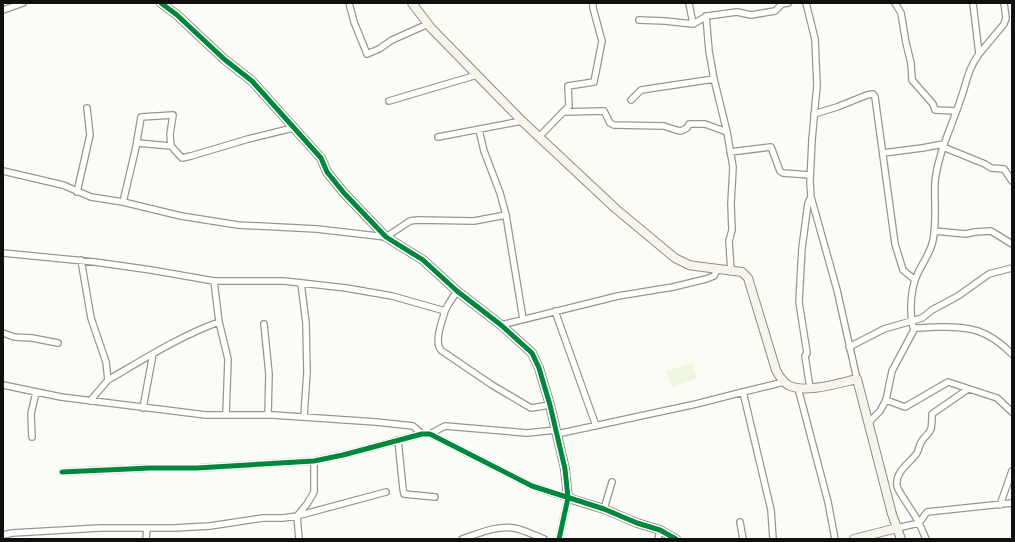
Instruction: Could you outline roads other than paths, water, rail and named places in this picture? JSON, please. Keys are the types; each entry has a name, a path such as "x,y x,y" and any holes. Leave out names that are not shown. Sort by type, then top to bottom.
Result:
{"street":[{"path":"3,10 23,3"},
{"path":"161,3 177,15 224,59 252,81 321,158 327,172 344,193 386,237 423,260 457,291 502,325 532,353 539,368 550,405 565,469 568,498 558,539"},
{"path":"348,3 367,54 379,49 392,40 428,24"},
{"path":"412,3 428,24 522,121 616,209 675,258 689,265 717,270 742,272 748,278 776,370 784,382 798,388 810,388 857,379"},
{"path":"539,137 569,106 568,86 594,82 602,41 593,3"},
{"path":"689,3 693,24"},
{"path":"639,20 693,24 706,16 737,12 751,15 775,11 782,4 788,3"},
{"path":"806,3 815,38 817,85 810,174 811,197 837,290 849,347 868,423 901,539"},
{"path":"896,3 901,13 911,63 912,80 933,104 935,110 956,111"},
{"path":"973,3 979,54"},
{"path":"915,328 913,327 911,321 915,280 931,249 934,231 935,182 944,145 972,64 1004,24 1006,18 1004,3"},
{"path":"706,16 709,51 727,132 733,173 731,204 732,230 729,259 731,271"},
{"path":"389,101 477,75"},
{"path":"631,100 641,90 714,79"},
{"path":"814,114 873,94 876,99 885,178 897,252 903,270 915,280"},
{"path":"77,192 90,135 87,108"},
{"path":"563,112 604,111 610,123 614,125 664,126 681,131 687,128 689,124 702,124 727,132"},
{"path":"123,202 137,142 141,117 173,115 170,134 171,146 182,158 293,128"},
{"path":"438,137 522,121"},
{"path":"479,130 484,151 500,193 506,215 523,319"},
{"path":"137,142 171,146"},
{"path":"883,153 944,145 991,168 1004,169 1012,181"},
{"path":"730,152 771,147 780,171 783,173 810,174"},
{"path":"3,171 63,186 91,197 123,202 181,216 238,225 317,229 386,237 410,221 474,221 506,215"},
{"path":"810,388 805,356 807,353 799,302 802,248 808,203 811,197"},
{"path":"934,231 966,234 991,231 1012,244"},
{"path":"3,253 81,260 214,281 244,280 301,283 346,288 381,294 445,311"},
{"path":"81,260 91,318 106,362 108,380"},
{"path":"849,347 856,345 876,332 922,318 932,310 958,296 989,274 1012,268"},
{"path":"502,325 618,296 673,287 706,279 714,276 717,270"},
{"path":"214,281 219,322 228,359 226,415"},
{"path":"301,283 306,323 307,372 304,416"},
{"path":"457,291 445,311 438,348 492,385 531,408 550,405"},
{"path":"555,311 596,426"},
{"path":"90,401 108,380 152,354 204,327 219,322"},
{"path":"264,324 268,374 268,415"},
{"path":"915,328 957,328 978,330 988,334 1012,354"},
{"path":"868,423 880,411 886,400 892,370 915,328"},
{"path":"3,333 58,343"},
{"path":"143,408 152,354"},
{"path":"62,472 150,468 197,468 314,461 343,455 422,434 430,434 446,426 527,433 556,432 596,426 696,404 784,382"},
{"path":"886,400 905,407 948,382 997,398 1012,412"},
{"path":"3,385 61,397 206,415 304,416 413,426 422,434"},
{"path":"798,388 828,502 835,539"},
{"path":"926,539 919,523 899,491 897,486 897,477 903,467 918,451 922,442 931,430 932,414 968,389"},
{"path":"32,437 31,414 36,392"},
{"path":"743,392 771,510 773,539"},
{"path":"430,434 532,486 604,509 660,530 676,539"},
{"path":"398,440 404,494 435,497"},
{"path":"299,539 297,516 307,504 314,492 314,461"},
{"path":"1000,505 1012,471"},
{"path":"604,509 612,482"},
{"path":"3,535 12,533 100,528 174,528 210,526 262,518 283,518 297,516 386,492"},
{"path":"854,539 919,523 927,512 1012,503"},
{"path":"740,522 743,539"},
{"path":"146,539 147,528"},
{"path":"463,539 485,531 510,528 521,530 544,539"},
{"path":"658,539 660,530"}]}
